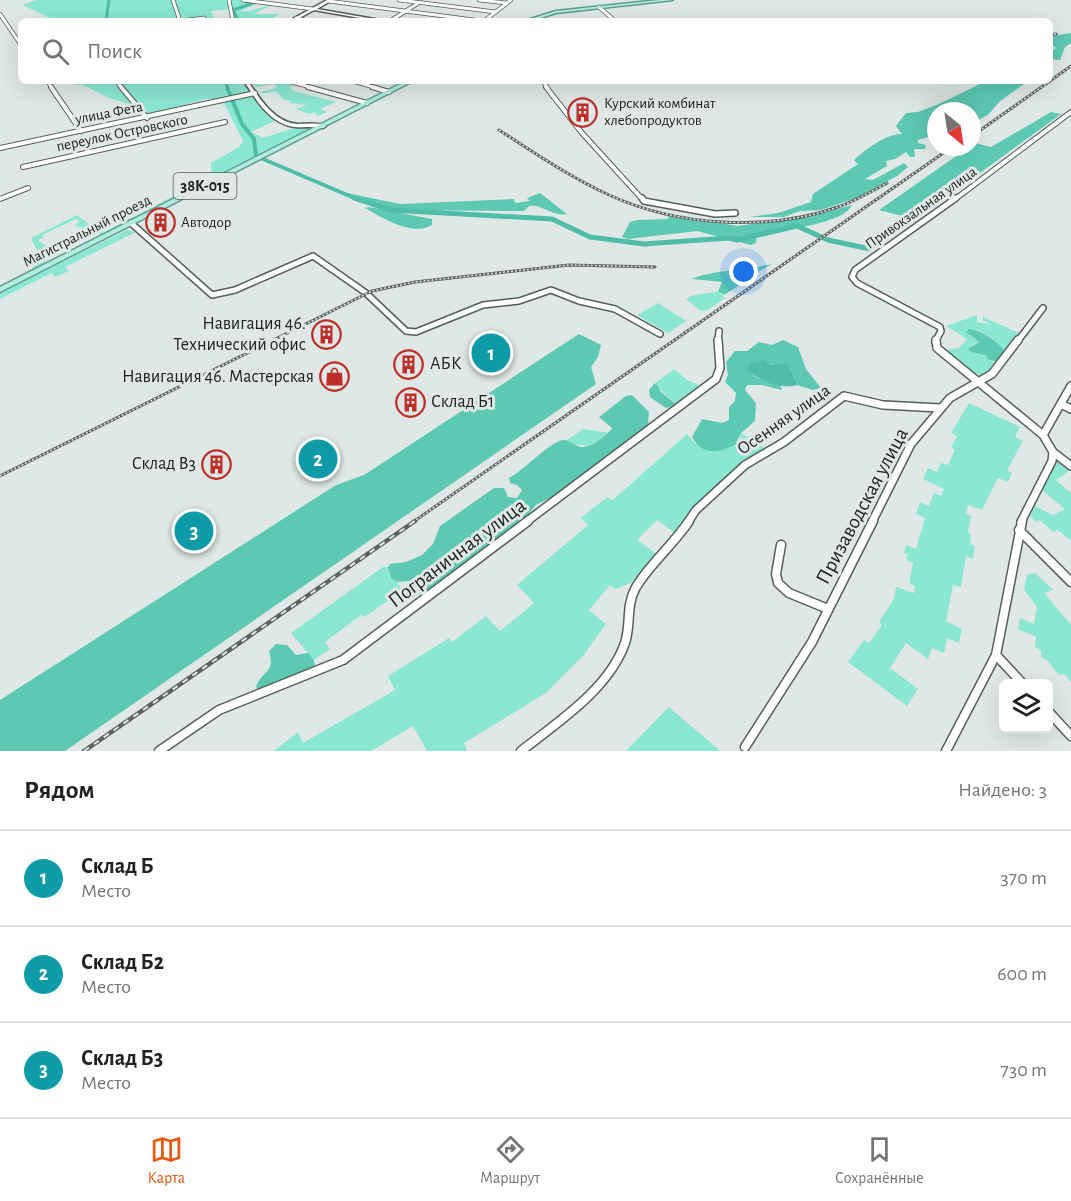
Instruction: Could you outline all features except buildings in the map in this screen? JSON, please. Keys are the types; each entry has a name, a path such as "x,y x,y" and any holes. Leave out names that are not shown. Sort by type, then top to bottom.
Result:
{"main road":[{"path":"535,18 549,13 671,0"},
{"name":"Магистральный проезд","path":"0,290 404,84"}],"street":[{"path":"173,0 180,18"},
{"path":"229,0 232,18"},
{"path":"243,0 366,18"},
{"path":"399,0 496,12"},
{"path":"479,0 507,3"},
{"path":"487,18 511,0"},
{"path":"297,18 329,1 460,18"},
{"path":"394,18 420,1"},
{"path":"599,7 612,18"},
{"path":"0,14 18,41"},
{"path":"49,84 81,131"},
{"path":"119,84 147,118"},
{"path":"249,84 269,111 285,123 323,126"},
{"path":"297,84 367,103"},
{"path":"362,84 389,92"},
{"path":"544,84 582,133 644,201 715,214 735,213"},
{"name":"улица Фета","path":"0,148 255,93"},
{"name":"Привокзальная улица","path":"982,382 937,348 935,342 941,331 940,327 857,283 852,277 855,270 1017,155 1071,112"},
{"name":"переулок Островского","path":"23,167 225,122"},
{"path":"0,199 28,188"},
{"path":"131,224 212,295 235,290 313,256 325,261 368,295 406,331 416,332 483,305 519,301 551,290 579,301 615,309 660,334"},
{"name":"Призаводская улица","path":"745,747 807,651 911,444 951,398 982,382 992,374 1043,308"},
{"name":"Пограничная улица","path":"159,751 219,710 333,666 438,591 606,460 716,379 720,371 717,339 719,331"},
{"path":"982,382 1043,435 1053,452 1071,466"},
{"path":"1043,435 1071,386"},
{"name":"Осенняя улица","path":"521,751 561,720 599,684 616,663 626,640 630,599 636,586 677,540 696,510 745,465 784,442 844,396 883,405 940,408"},
{"path":"1061,404 1071,409"},
{"path":"946,751 996,655 1019,530 1052,461 1053,452"},
{"path":"1019,530 1071,582"},
{"path":"781,545 776,578 779,586 787,592 828,609"},
{"path":"996,655 1018,679"},
{"path":"1053,716 1071,736"}],"shaded area":[{"path":"36,0 238,0 256,4 240,11 272,5 254,14 280,14 273,18 234,18 230,9 211,11 214,18 50,18 23,5"},
{"path":"1071,33 1071,43 1065,47 1060,60 1053,59 1053,50 1056,48 1053,46 1053,36"},
{"path":"74,84 246,84 265,111 263,112 277,120 251,132 263,138 297,127 315,127 258,157 255,149 256,158 104,235 83,231 85,229 75,225 80,222 76,219 42,235 44,237 38,240 48,248 48,256 42,265 31,272 39,254 31,238 77,215 94,228 105,232 198,183 211,173 211,163 239,147 243,141 223,101 205,99 140,118 132,105 109,98 85,86"},
{"path":"254,84 274,84 256,87"},
{"path":"274,84 294,85 290,87 293,91 336,102 320,109 327,112 318,116 314,112 310,114 295,109 307,105 289,103 292,101 283,99 276,91 262,94 260,92 277,88"},
{"path":"980,84 1024,84 999,102 989,114 981,119 981,102 943,102"},
{"path":"927,109 927,138 918,140 918,143 926,145 925,149 914,149 915,157 910,157 906,152 895,159 886,161 887,166 865,179 873,180 904,163 908,167 897,176 856,198 821,210 800,211 784,217 749,217 778,213 811,202 813,194 858,164 854,160 876,143 890,136 902,134 896,126 906,113"},
{"path":"1051,112 1061,114 925,213 911,218 879,210 956,156 981,156 981,144 991,147"},
{"path":"347,193 400,204 514,199 515,203 530,201 527,198 540,193 567,214 557,214 534,206 529,206 524,211 390,210"},
{"path":"852,205 846,212 824,222 757,235 756,243 751,245 697,231 628,239 622,237 630,222 668,219 668,215 738,226 816,215"},
{"path":"365,208 432,219 432,225 416,229 407,228"},
{"path":"127,230 136,232 65,267 69,271 55,277 52,273 0,299 0,293"},
{"path":"772,264 742,281 743,283 724,295 718,291 722,282 692,279 708,274"},
{"path":"718,291 725,298 708,310 701,311 686,299 694,295"},
{"path":"658,303 686,321 668,333 637,315"},
{"path":"977,315 977,322 992,325 982,320 983,317 1019,333 1005,351 989,336 976,330 969,335 979,342 973,344 978,354 984,353 992,362 997,362 988,373 981,375 972,372 945,350 959,348 967,339 946,326"},
{"path":"969,329 989,337 1005,351 997,362 987,359 986,355 971,352 968,349 979,342 966,332"},
{"path":"579,334 601,345 598,357 591,367 596,384 65,751 0,751 0,700 336,485 364,475"},
{"path":"783,340 798,347 806,369 821,388 813,390 797,385 789,366 785,364 748,364 747,370 757,378 780,384 782,390 762,385 747,385 745,390 756,403 755,421 741,433 735,445 711,451 696,443 692,437 702,419 722,423 729,420 729,407 735,401 736,393 725,382 728,375 726,362 735,351 747,351 759,342 772,345"},
{"path":"764,360 771,365 785,363 789,366 797,385 785,386 771,383 747,370 748,364"},
{"path":"674,369 687,380 702,386 677,405 654,384"},
{"path":"654,384 677,405 666,408 650,397 649,390"},
{"path":"632,395 649,412 648,425 554,496 536,505 522,522 424,594 419,594 409,581 397,582 391,578 388,567 390,564 406,562 422,555 433,544 440,526 494,488 504,488 508,497 517,498 522,490 510,483 509,478 551,445 563,440 585,447 603,437 612,428 599,417 626,396"},
{"path":"969,403 1020,427 1015,437 1023,441 1007,470 1012,473 1008,482 998,478 982,510 968,505 966,514 971,516 968,532 971,534 970,544 975,546 973,559 966,556 961,587 953,585 946,621 962,629 959,643 947,638 944,653 932,648 928,659 906,643 890,668 918,689 907,706 848,662 864,640 869,643 882,625 879,622 894,599 896,587 914,593 915,586 909,583 913,563 906,560 908,554 904,553 906,545 916,549 925,518 916,514 920,502 929,506 934,493 941,496 944,489 923,479 928,468 937,472 941,463 948,465 955,450 951,448 957,436 951,433"},
{"path":"583,429 610,433 584,446 566,441"},
{"path":"741,433 766,449 740,466 716,486 693,509 675,533 657,520 637,540 657,554 631,583 616,589 610,585 589,610 606,624 583,656 546,693 464,743 467,751 427,751 413,726 371,751 274,751 298,732 303,743 395,690 388,676 449,638 452,642 486,616 500,631 534,603 517,585 588,525 581,518 607,497 613,500 687,434 696,444 739,441"},
{"path":"1057,462 1069,471 1056,480 1071,493 1071,541 1058,530 1053,532 1040,520 1036,522 1030,516 1035,506 1053,515 1065,509 1042,490"},
{"path":"383,567 388,567 391,578 402,590 365,617 361,615 325,642 330,649 314,660 291,633"},
{"path":"1035,573 1053,590 1044,593 1071,625 1071,682 1064,674 1059,675 1047,660 1041,657 1041,650 1035,647 1036,637 1018,629 1020,618 1034,624 1037,607 1024,590 1027,575"},
{"path":"276,644 287,645 296,655 308,653 314,660 315,667 259,690 256,687 259,681 270,668 269,651"},
{"path":"669,707 720,751 626,751"}],"waterway":[{"path":"106,18 109,0"},
{"path":"237,18 233,10 262,0"},
{"path":"226,84 228,88"},
{"path":"227,87 242,124 254,139 256,156 355,198"},
{"path":"355,198 390,210 552,219 590,237 644,244 729,238 737,240 797,226 828,240 870,249"}],"railway":[{"path":"1053,79 1071,66"},
{"path":"981,130 1046,84"},
{"path":"499,130 567,173 609,195 635,205 693,219 752,222 811,215 844,205 887,183"},
{"path":"413,522 939,156"},
{"path":"0,476 372,291 415,282 569,265 655,267"},
{"path":"84,751 415,521"}],"place":[{"name":"Курский комбинат хлебопродуктов","path":"583,112"},
{"name":"Автодор","path":"160,222"},
{"name":"Навигация 46. Технический офис","path":"327,334"},
{"name":"Склад Б","path":"491,353"},
{"name":"АБК","path":"409,364"},
{"name":"Навигация 46. Мастерская","path":"335,377"},
{"name":"Склад Б1","path":"410,402"},
{"name":"Склад Б2","path":"318,459"},
{"name":"Склад В3","path":"217,464"},
{"name":"Склад Б3","path":"194,531"}]}
